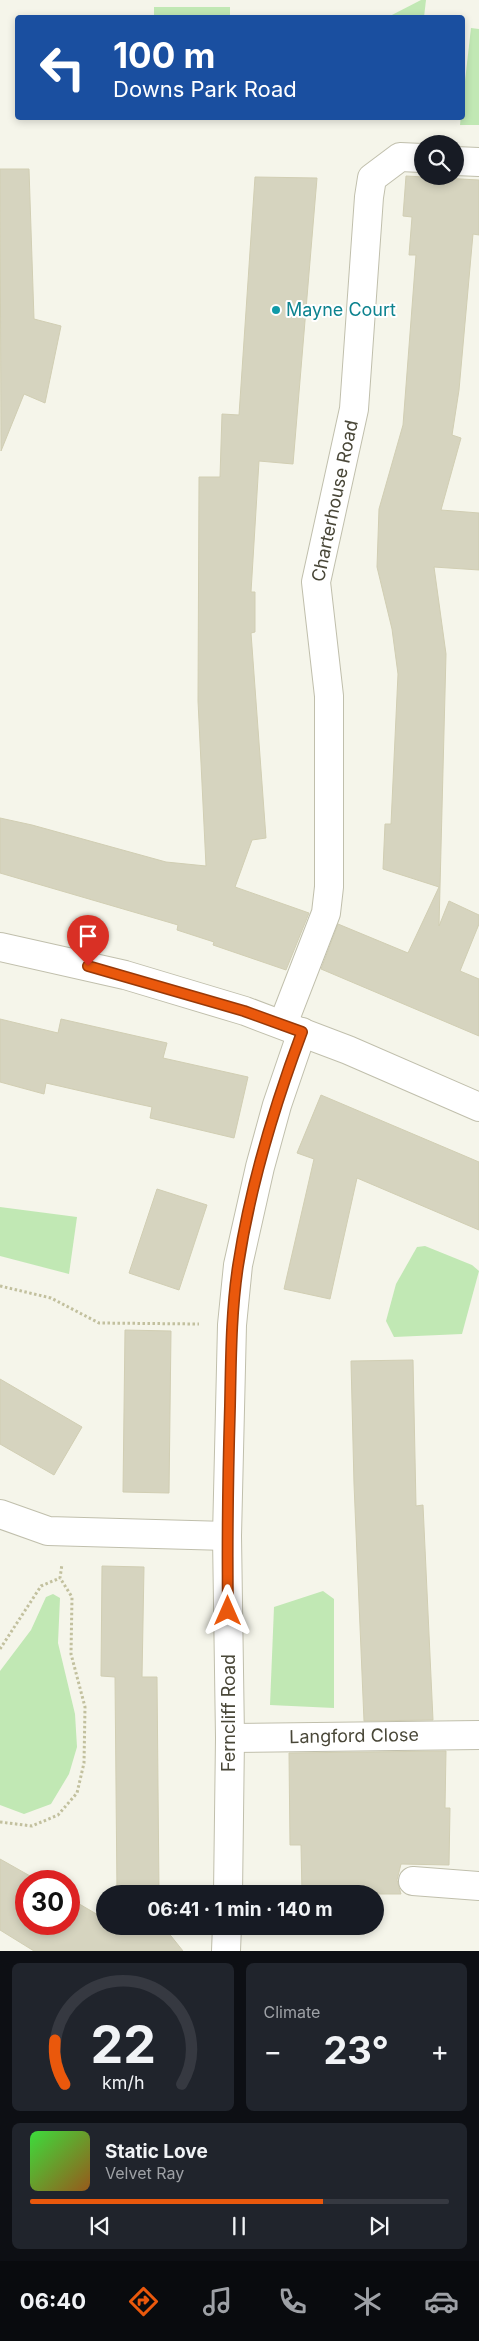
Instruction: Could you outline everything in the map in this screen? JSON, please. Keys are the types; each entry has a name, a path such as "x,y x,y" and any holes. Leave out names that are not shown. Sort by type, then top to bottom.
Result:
{"street":[{"name":"Charterhouse Road","path":"293,1028 326,912 329,888 328,696 316,582 354,409 369,196 372,178 400,156 414,157"},
{"path":"464,161 479,162"},
{"path":"0,947 125,975 293,1028 479,1107"},
{"name":"Ferncliff Road","path":"228,1885 230,1738 227,1536 232,1325 238,1266 260,1167 277,1106 293,1028"},
{"path":"0,1514 48,1531 227,1536"},
{"name":"Langford Close","path":"230,1738 479,1735"},
{"path":"413,1881 479,1886"},
{"path":"226,1951 227,1935"}],"path":[{"path":"0,1286 51,1298 99,1323 232,1325"},
{"path":"0,1649 41,1586 60,1578 72,1597 71,1654 85,1707 84,1763 77,1793 58,1815 32,1826 0,1822"}],"green space":[{"path":"421,0 426,0 424,15 392,15"},
{"path":"154,7 230,7 230,15 154,15"},
{"path":"471,28 479,29 479,125 460,125 461,120 465,120 465,81"},
{"path":"0,1207 77,1217 69,1274 0,1256"},
{"path":"425,1246 472,1265 479,1271 462,1334 394,1337 386,1321 396,1284 417,1247"},
{"path":"323,1591 334,1599 334,1708 270,1705 274,1607"},
{"path":"53,1594 60,1598 58,1643 75,1714 77,1747 69,1774 51,1804 24,1814 0,1805 0,1671 31,1630 46,1597"}],"building":[{"path":"0,169 29,169 34,319 61,326 45,403 24,394 1,451"},
{"path":"406,176 414,176 414,185 464,185 464,179 479,180 479,235 473,234 459,390 452,435 461,438 441,510 479,513 479,570 434,567 446,654 439,926 449,901 479,915 479,924 460,971 479,979 479,1036 321,969 338,924 408,953 439,887 383,869 385,824 391,824 398,674 392,629 377,567 379,509 403,425 416,255 409,255 412,217 403,216"},
{"path":"255,177 317,178 293,464 259,461 251,592 255,592 255,632 251,633 266,838 252,840 235,887 309,913 286,970 213,945 214,942 177,930 178,925 0,873 0,818 166,862 206,866 198,701 199,477 220,477 222,414 239,415"},
{"path":"0,1019 58,1033 61,1019 167,1043 163,1058 248,1077 234,1138 150,1118 152,1107 46,1083 44,1094 0,1082"},
{"path":"321,1095 479,1162 479,1230 357,1178 330,1299 284,1289 314,1159 297,1153"},
{"path":"157,1189 207,1205 179,1290 129,1273"},
{"path":"125,1330 171,1331 169,1493 123,1492"},
{"path":"413,1360 416,1506 423,1505 433,1720 364,1721 351,1361"},
{"path":"0,1379 82,1427 54,1475 0,1444"},
{"path":"102,1566 144,1567 142,1677 157,1677 159,1885 117,1885 115,1677 101,1676"},
{"path":"446,1751 445,1808 450,1808 449,1865 401,1864 397,1880 401,1894 384,1894 384,1885 302,1885 301,1845 290,1845 289,1753"},
{"path":"0,1859 20,1870 15,1870 15,1935 80,1935 80,1904 96,1914 96,1935 170,1935 183,1951 34,1951 0,1930"}],"place":[{"name":"Mayne Court","path":"276,310"}],"route":[{"path":"88,966 125,975 244,1011 302,1032 277,1106 260,1167 238,1266 232,1325 230,1382 227,1536 228,1611"}]}
